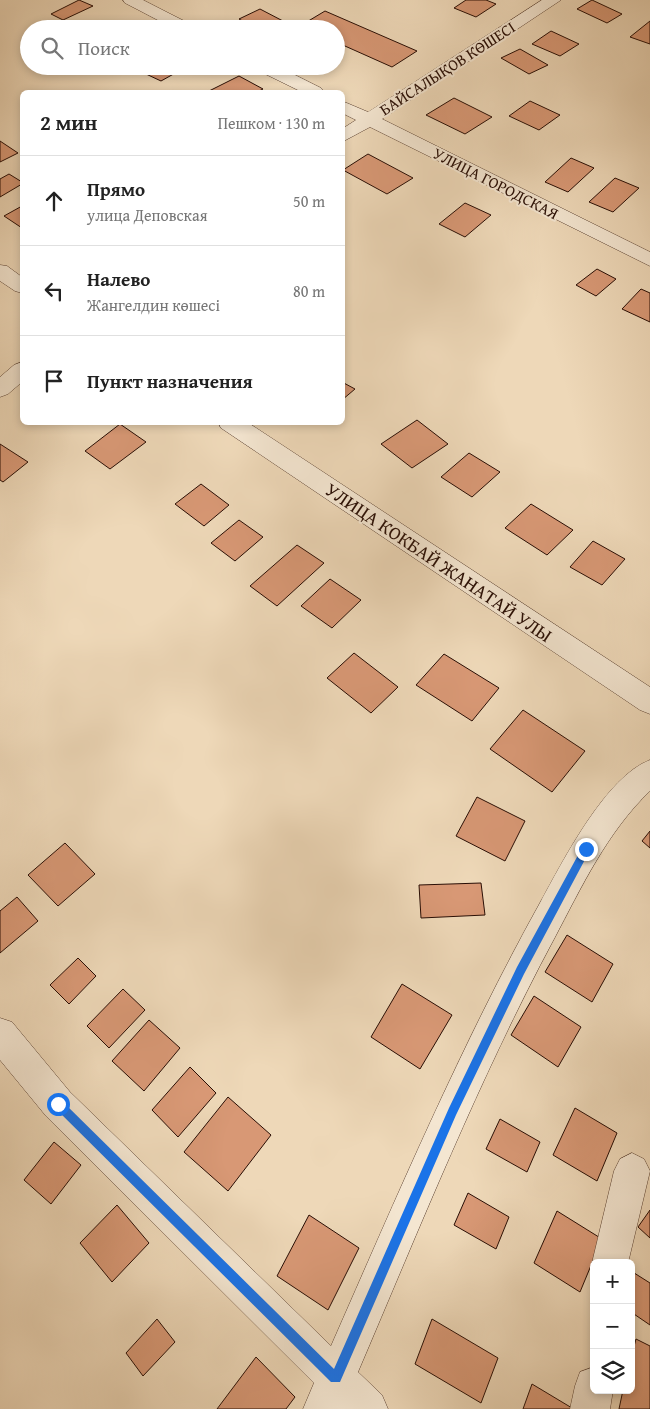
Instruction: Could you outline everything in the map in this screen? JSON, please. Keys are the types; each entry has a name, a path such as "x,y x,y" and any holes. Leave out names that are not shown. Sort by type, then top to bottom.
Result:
{"street":[{"path":"131,0 170,20"},
{"name":"БАЙСАЛЫҚОВ КӨШЕСІ","path":"345,135 553,0"},
{"path":"281,75 311,90"},
{"name":"УЛИЦА ГОРОДСКАЯ","path":"345,108 650,260"},
{"path":"0,271 20,285"},
{"path":"0,389 20,372"},
{"name":"УЛИЦА КОКБАЙ ЖАНАТАЙ УЛЫ","path":"234,425 650,702"},
{"path":"329,1394 452,1112 520,970 586,849 626,795 650,773"},
{"path":"0,1034 58,1104 329,1394 368,1409"},
{"path":"611,1259 632,1172"},
{"path":"590,1409 593,1394"}],"building":[{"path":"79,0 93,6 63,20 51,14"},
{"path":"466,0 486,0 496,4 476,17 454,8"},
{"path":"592,0 622,14 607,23 577,9"},
{"path":"260,9 281,20 241,20 239,19"},
{"path":"325,11 417,51 392,67 345,46 345,20 310,20"},
{"path":"650,21 650,44 630,37"},
{"path":"551,31 579,44 560,56 532,44"},
{"path":"520,49 548,65 529,74 501,58"},
{"path":"148,75 172,75 161,81"},
{"path":"239,76 263,89 261,90 211,90"},
{"path":"454,98 492,117 465,134 426,115"},
{"path":"530,101 560,115 539,130 509,116"},
{"path":"0,141 18,153 0,162"},
{"path":"368,154 413,178 387,194 345,171 345,169"},
{"path":"571,158 594,168 568,192 545,182"},
{"path":"9,174 20,181 20,185 0,197 0,179"},
{"path":"615,178 639,188 613,212 589,202"},
{"path":"465,203 491,215 465,237 439,224"},
{"path":"20,207 20,227 4,216"},
{"path":"597,269 616,279 596,296 576,285"},
{"path":"641,289 650,293 650,322 622,309"},
{"path":"345,384 355,389 345,397"},
{"path":"417,420 448,444 412,468 381,444"},
{"path":"119,425 146,442 110,469 85,451"},
{"path":"0,444 28,462 3,482 0,480"},
{"path":"469,453 500,472 472,497 441,477"},
{"path":"201,484 229,505 204,526 175,504"},
{"path":"531,504 573,530 547,555 505,528"},
{"path":"239,520 263,537 235,561 211,543"},
{"path":"593,541 625,559 602,585 570,567"},
{"path":"297,545 324,563 277,606 250,586"},
{"path":"330,579 361,600 332,628 301,606"},
{"path":"354,653 398,687 371,713 327,678"},
{"path":"444,654 499,688 472,721 416,685"},
{"path":"523,710 585,751 552,792 490,749"},
{"path":"477,797 525,821 505,861 456,836"},
{"path":"650,831 650,848 642,841"},
{"path":"65,843 95,874 58,906 28,875"},
{"path":"481,883 485,915 421,918 419,885"},
{"path":"17,897 38,921 0,953 0,911"},
{"path":"567,935 613,964 592,1002 545,972"},
{"path":"78,958 96,976 69,1004 50,985"},
{"path":"402,984 452,1015 420,1069 371,1037"},
{"path":"123,989 145,1010 109,1048 87,1026"},
{"path":"534,996 581,1027 558,1067 511,1035"},
{"path":"149,1020 180,1048 144,1091 112,1061"},
{"path":"190,1067 216,1093 178,1137 152,1110"},
{"path":"228,1097 271,1135 228,1191 184,1152"},
{"path":"575,1108 617,1133 597,1181 553,1155"},
{"path":"500,1119 540,1142 527,1172 486,1149"},
{"path":"54,1142 81,1165 51,1204 24,1180"},
{"path":"468,1193 509,1217 496,1249 454,1225"},
{"path":"117,1205 149,1243 112,1282 80,1243"},
{"path":"650,1210 650,1238 638,1227"},
{"path":"557,1211 602,1239 594,1259 590,1259 590,1268 580,1292 534,1263"},
{"path":"309,1215 359,1248 328,1310 277,1276"},
{"path":"635,1274 650,1283 650,1325 635,1315"},
{"path":"157,1319 175,1342 143,1376 126,1353"},
{"path":"432,1319 498,1358 481,1403 415,1364"},
{"path":"636,1339 650,1346 650,1409 619,1409 622,1394 635,1394"},
{"path":"256,1357 295,1397 286,1409 217,1409"},
{"path":"532,1384 572,1408 523,1409"}],"route":[{"path":"58,1104 336,1378 452,1112 520,970 586,849"}]}
